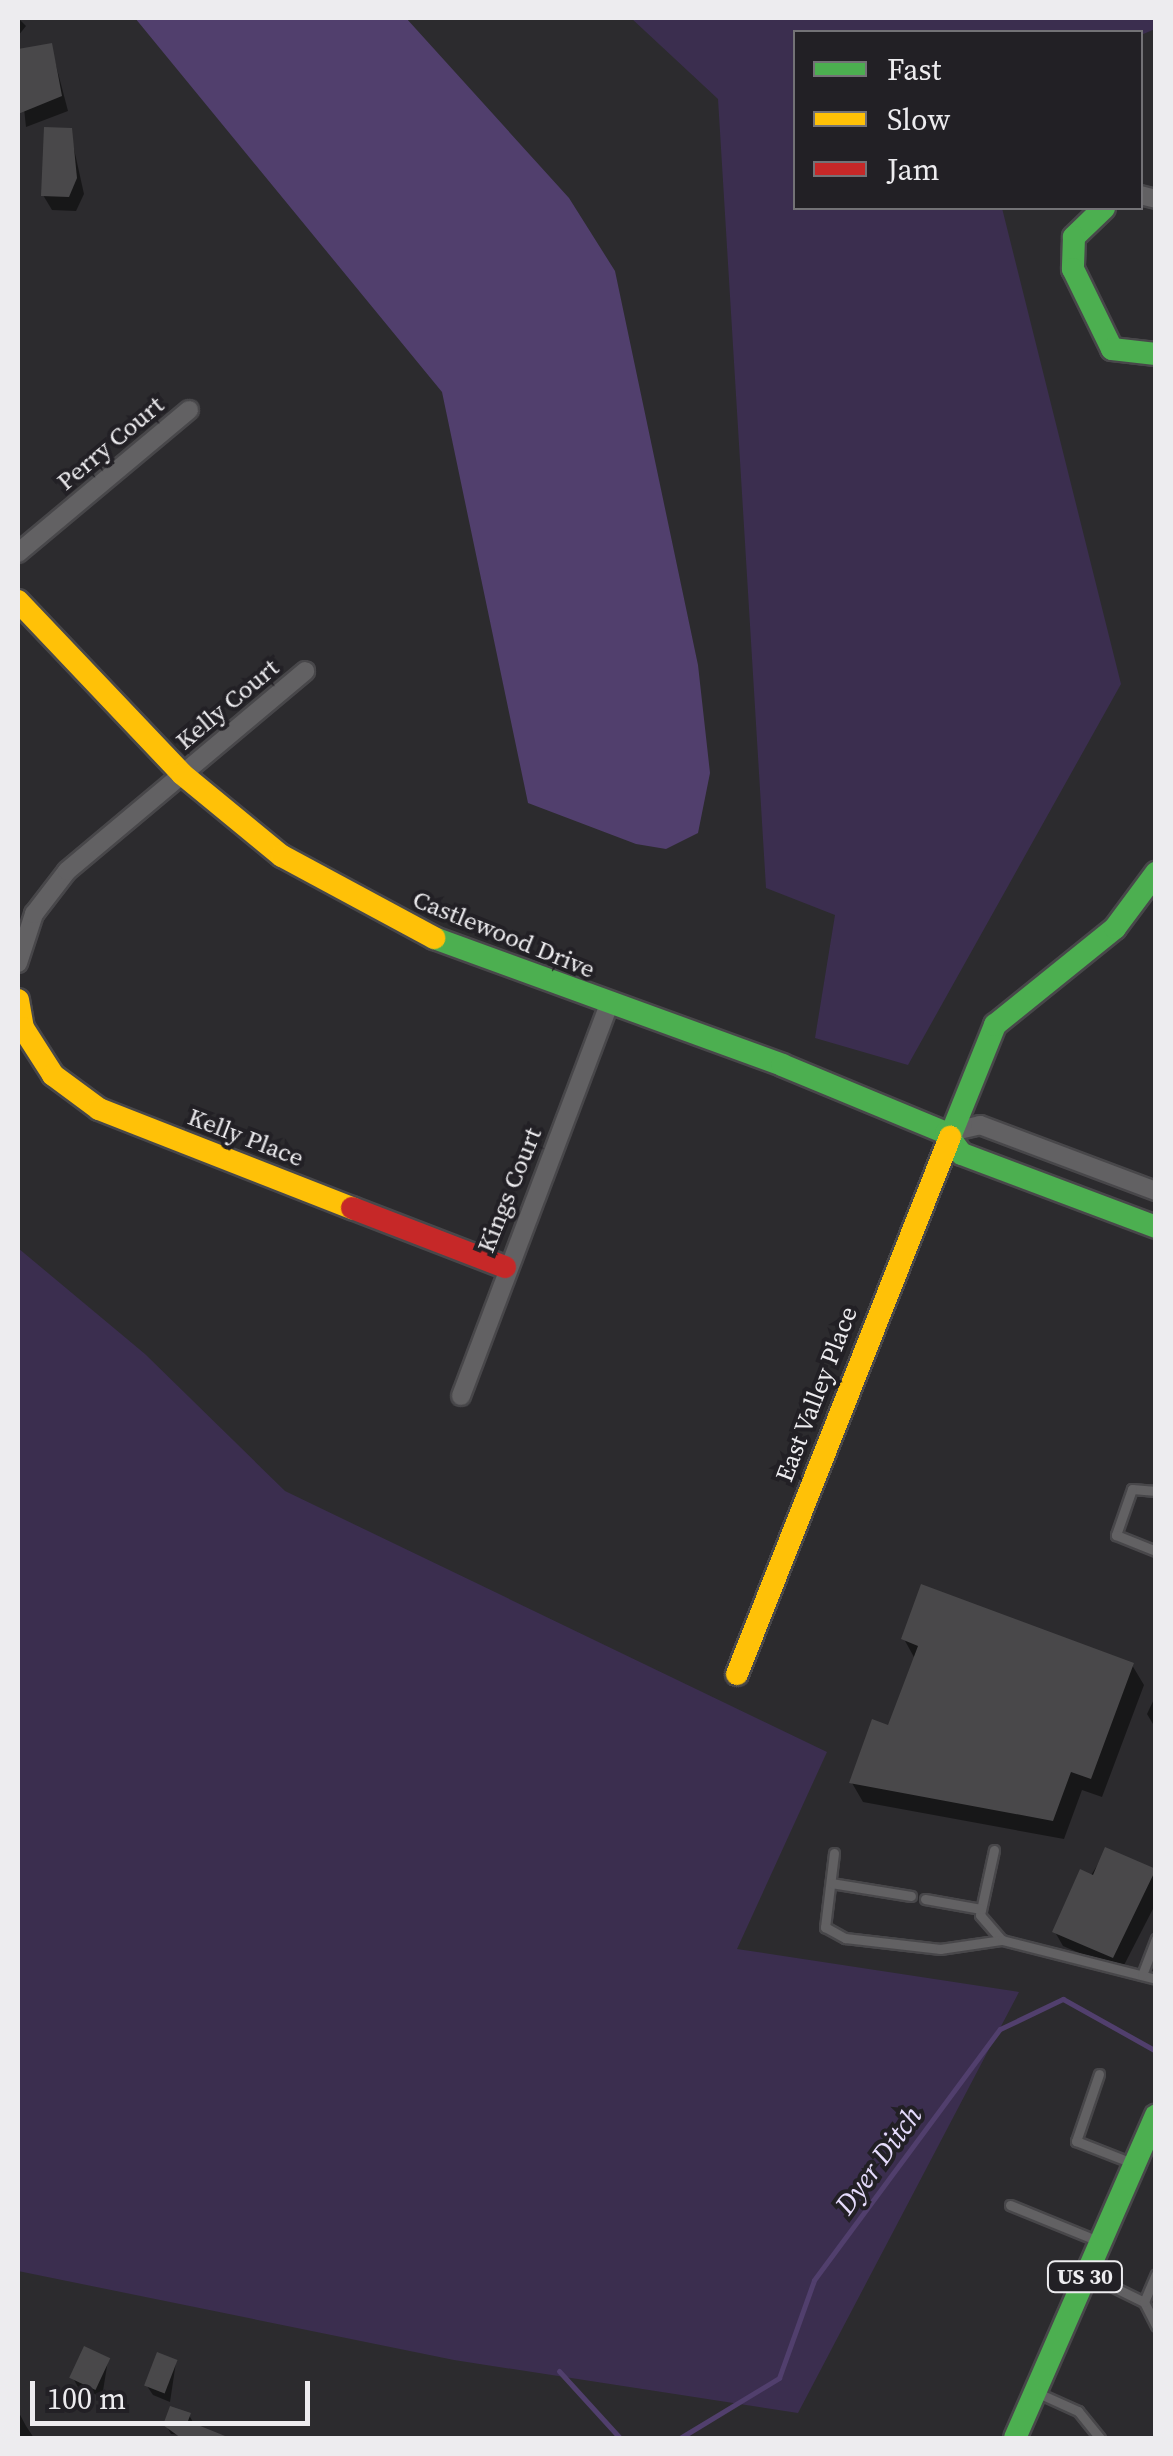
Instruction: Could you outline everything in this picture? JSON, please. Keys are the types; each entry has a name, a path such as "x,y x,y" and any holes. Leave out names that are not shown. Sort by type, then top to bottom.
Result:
{"street":[{"path":"1102,210 1074,237 1073,269 1112,349 1156,354"},
{"name":"Perry Court","path":"18,553 188,410"},
{"name":"Castlewood Drive","path":"18,601 182,774 282,856 414,931 946,1133 962,1154 1156,1227"},
{"name":"Kelly Court","path":"182,774 305,671"},
{"path":"18,963 34,914 67,871 182,774"},
{"name":"East Valley Place","path":"737,1674 946,1133 994,1025 1062,962 1115,928 1156,873"},
{"name":"Kelly Place","path":"18,1000 23,1028 53,1075 99,1109 505,1268"},
{"name":"Kings Court","path":"461,1396 505,1268 609,1005"},
{"name":"Castlewood Drive","path":"946,1133 980,1126 1156,1191"},
{"name":"US 30","path":"1015,2438 1134,2164 1150,2141 1156,2115"}],"lane":[{"path":"1156,1491 1132,1489 1116,1535 1156,1551"},
{"path":"981,1909 994,1850"},
{"path":"834,1854 825,1927 845,1938 940,1949 1002,1940 1156,1979"},
{"path":"831,1883 911,1896"},
{"path":"925,1899 981,1909 1002,1940"},
{"path":"1142,1975 1156,1939"},
{"path":"1100,2074 1076,2141 1134,2164"},
{"path":"1010,2205 1100,2242"},
{"path":"1086,2274 1144,2302 1156,2326"},
{"path":"1144,2302 1156,2274"},
{"path":"1035,2392 1078,2411 1100,2438"}],"shaded area":[{"path":"135,18 406,18 569,198 615,271 698,665 710,773 698,833 666,849 636,844 528,803 442,392"},
{"path":"631,18 1155,18 1155,29 1143,34 1143,30 793,30 793,210 1002,210 1121,684 908,1065 815,1038 835,915 766,888 718,99"},
{"path":"18,1248 145,1354 285,1491 827,1752 737,1949 1019,1992 798,2413 454,2360 18,2271"}],"building":[{"path":"52,43 62,96 18,114 18,49"},
{"path":"44,127 72,128 77,178 69,197 41,196"},
{"path":"921,1584 1134,1663 1091,1779 1071,1772 1053,1821 849,1783 872,1719 888,1725 918,1646 901,1639"},
{"path":"1105,1847 1156,1869 1113,1958 1052,1932 1080,1869 1093,1875"},
{"path":"84,2346 110,2358 95,2390 69,2378"},
{"path":"157,2352 178,2360 165,2393 144,2386"},
{"path":"170,2406 191,2413 188,2421 230,2438 181,2438 163,2425"}],"waterway":[{"name":"Dyer Ditch","path":"680,2438 779,2378 814,2280 1000,2029 1063,1999 1156,2051"},
{"name":"Dyer Ditch","path":"559,2371 620,2438"}],"traffic: fast":[{"path":"1102,210 1074,237 1073,269 1112,349 1156,354"},
{"path":"950,1137 995,1025 1115,928 1156,873"},
{"path":"434,938 782,1065 946,1133 962,1154 1156,1227"},
{"path":"1015,2438 1156,2115"}],"traffic: slow":[{"path":"18,601 182,774 282,856 434,938"},
{"path":"18,1000 23,1028 53,1075 99,1109 352,1208"},
{"path":"737,1674 950,1137"}],"traffic: jam":[{"path":"352,1208 505,1267"}]}
